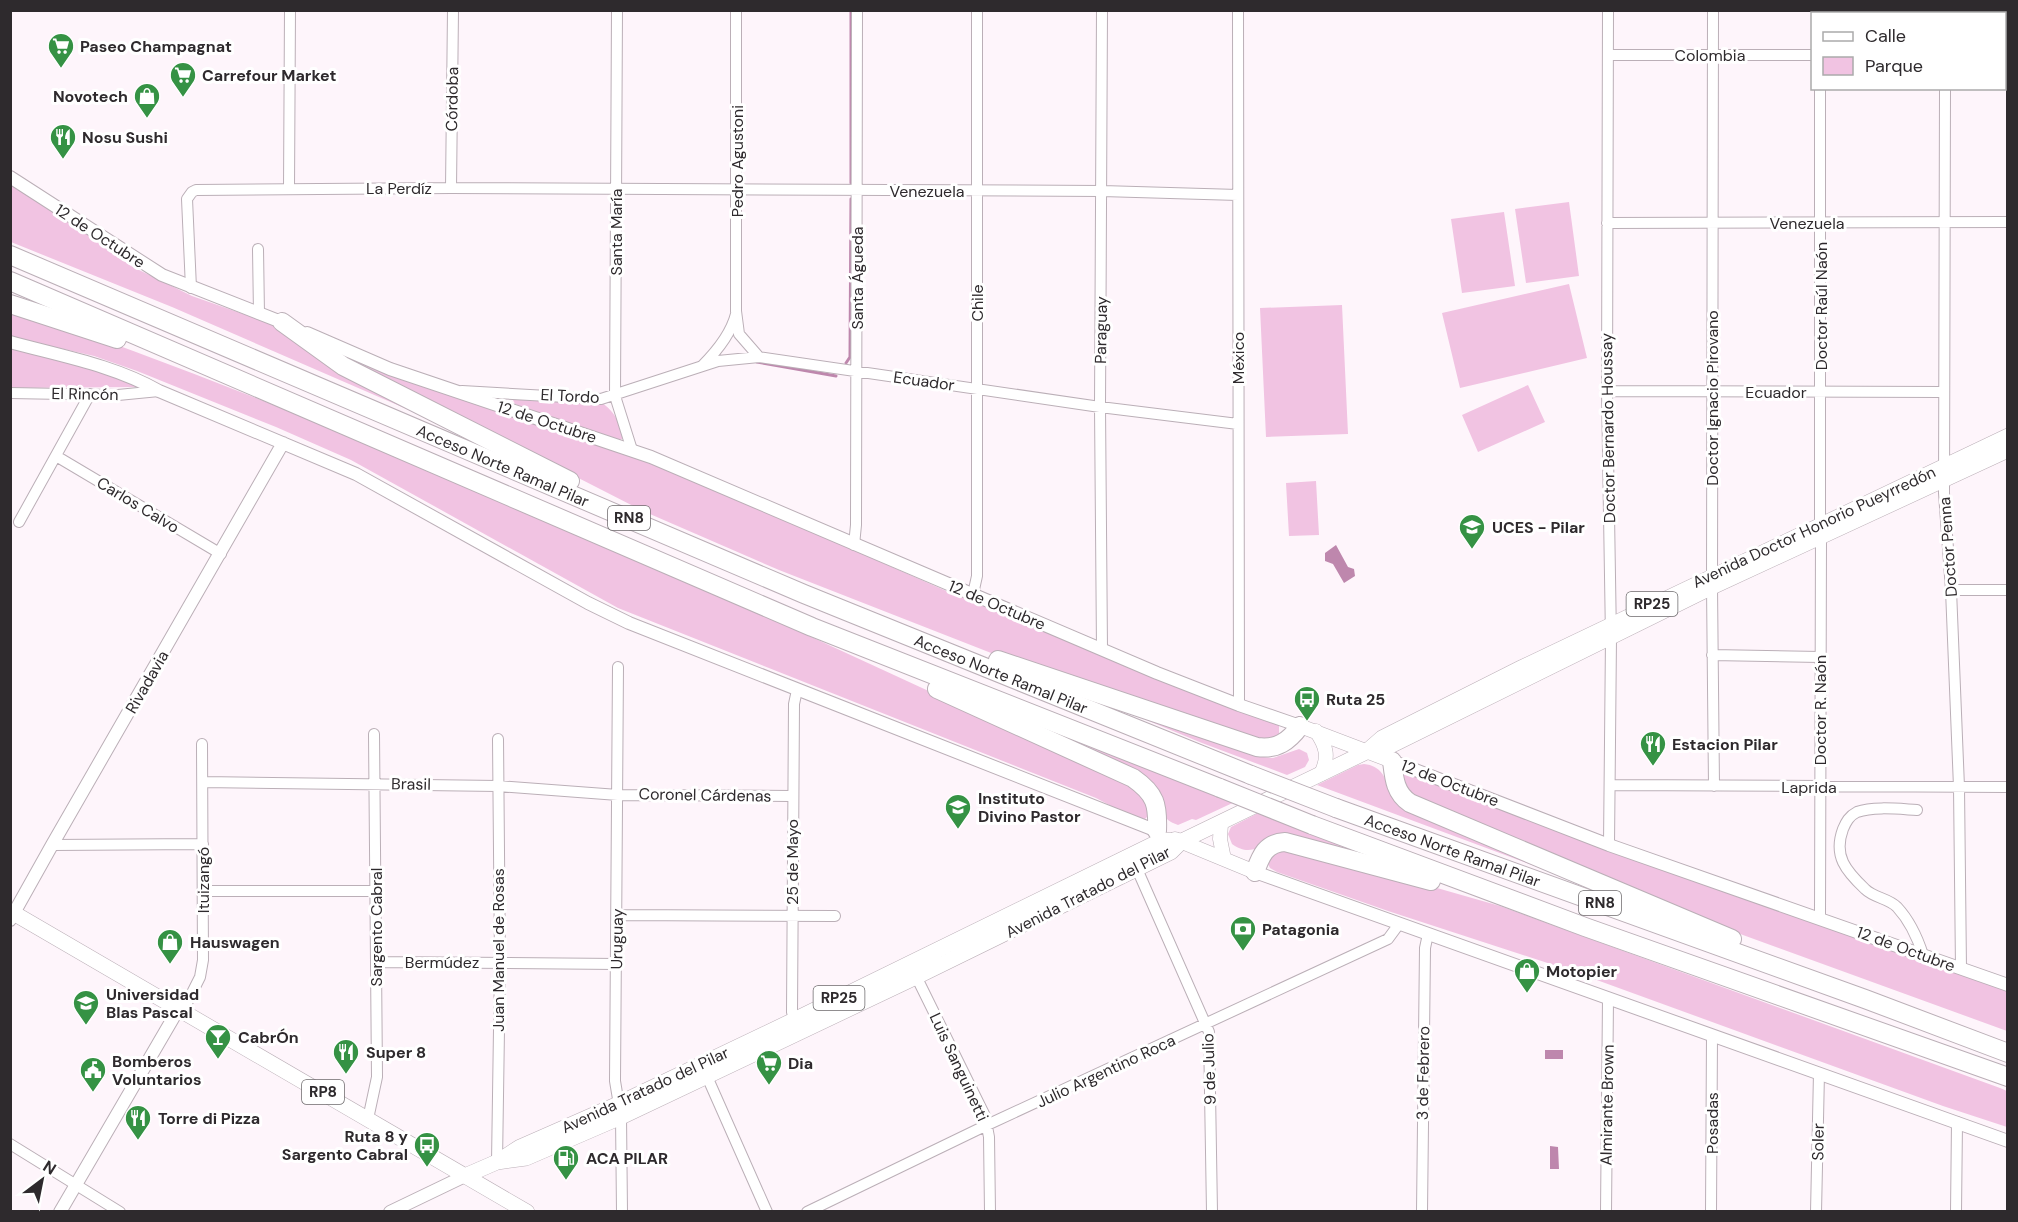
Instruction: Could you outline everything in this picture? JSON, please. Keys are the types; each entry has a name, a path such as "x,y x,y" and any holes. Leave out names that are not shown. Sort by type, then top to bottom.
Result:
{"highway":[{"name":"Acceso Norte Ramal Pilar","path":"10,255 647,525 804,594 1251,775 1336,808 1865,999 1983,1045 2007,1051"},
{"name":"Acceso Norte Ramal Pilar","path":"10,281 812,627 1312,825 1585,927 2007,1077"},
{"path":"10,304 235,378"},
{"path":"282,322 343,366 571,481 647,525"},
{"path":"804,594 1250,745 1263,748 1275,747 1308,728"},
{"path":"812,627 891,668 1124,772 1140,783 1153,797 1157,812 1156,831"},
{"path":"1392,761 1396,786 1402,797 1410,803 1808,970 1865,999"},
{"path":"1255,872 1260,858 1268,848 1275,843 1288,843 1437,882 1585,927"},
{"path":"1977,1067 2007,1082"}],"main road":[{"name":"Avenida Doctor Honorio Pueyrredón","path":"1182,841 1366,752 1388,747 1712,581 1944,472 2007,436"},
{"name":"Avenida Doctor Honorio Pueyrredón","path":"1944,472 2007,450"},
{"name":"12 de Octubre","path":"1308,728 1392,761"},
{"path":"1308,728 1323,742 1327,753 1321,774"},
{"path":"1221,823 1220,839 1224,860"},
{"path":"1156,831 1255,872"},
{"name":"Avenida Tratado del Pilar","path":"467,1175 497,1162 520,1147 619,1110 797,1027 913,970 1162,840 1182,841"},
{"name":"Avenida Tratado del Pilar","path":"913,970 1137,869 1171,852 1182,841"},
{"name":"RP8","path":"11,912 467,1175 509,1207 527,1212"}],"street":[{"path":"289,188 290,10"},
{"name":"Córdoba","path":"451,188 453,10"},
{"name":"Santa María","path":"617,10 615,396 632,450"},
{"name":"Pedro Agustoni","path":"736,10 736,311 738,328 744,341"},
{"name":"Santa Águeda","path":"854,545 857,372 856,10"},
{"name":"Chile","path":"973,594 977,576 977,10"},
{"name":"Paraguay","path":"1102,10 1100,407 1102,650"},
{"name":"México","path":"1238,10 1239,705"},
{"name":"Doctor Bernardo Houssay","path":"1608,10 1607,391 1611,631 1609,845"},
{"name":"Doctor Ignacio Pirovano","path":"1713,10 1712,655 1714,786"},
{"name":"Colombia","path":"1608,55 1811,56"},
{"name":"Doctor Raúl Naón","path":"1820,90 1820,531"},
{"name":"Doctor Penna","path":"1945,90 1944,472 1959,787 1961,969"},
{"name":"12 de Octubre","path":"10,177 147,266 191,288 282,322 390,369 632,450 1102,650 1239,705 1308,728"},
{"name":"La Perdíz","path":"191,288 188,199 189,195 196,190 289,188 616,190"},
{"name":"Venezuela","path":"616,190 1102,191 1238,195"},
{"name":"Venezuela","path":"1607,223 2007,222"},
{"path":"258,249 259,314"},
{"name":"Pedro Agustoni","path":"700,367 732,326 736,311"},
{"path":"744,341 746,349 735,358 725,353 723,340 736,336 744,341 759,357"},
{"path":"10,342 108,368 139,380 159,391 356,474 629,623 1156,831"},
{"name":"Ecuador","path":"615,396 700,367 735,358 759,357 1100,407 1238,424"},
{"name":"El Tordo","path":"453,390 601,399 615,396"},
{"name":"El Rincón","path":"10,393 118,396 159,391"},
{"name":"Ecuador","path":"1607,391 1944,392"},
{"path":"508,410 513,392"},
{"path":"19,522 90,394"},
{"name":"Rivadavia","path":"11,912 221,554 283,443"},
{"name":"Carlos Calvo","path":"56,456 221,554"},
{"name":"Doctor R. Naón","path":"1820,531 1820,919"},
{"path":"1951,590 2007,590"},
{"path":"1712,655 1820,657"},
{"name":"Uruguay","path":"618,667 615,1081 619,1110 622,1212"},
{"name":"25 de Mayo","path":"797,690 794,704 792,796 792,1012 797,1027"},
{"name":"Sargento Cabral","path":"368,1119 377,1077 374,734"},
{"name":"Juan Manuel de Rosas","path":"497,1162 500,963 498,739"},
{"name":"Ituizangó","path":"60,1212 181,1010 202,970 202,744"},
{"name":"12 de Octubre","path":"1392,761 1609,845 2007,985"},
{"name":"Brasil","path":"203,782 498,786 618,795"},
{"name":"Laprida","path":"1610,785 2007,787"},
{"name":"Coronel Cárdenas","path":"618,795 792,796"},
{"path":"1917,810 1860,811 1851,815 1840,838 1838,851 1843,862 1866,890 1890,901 1908,920 1923,955"},
{"path":"52,844 203,844"},
{"name":"9 de Julio","path":"1137,869 1209,1032 1212,1212"},
{"path":"1255,872 2007,1140"},
{"path":"203,891 376,891"},
{"path":"618,915 835,916"},
{"name":"Julio Argentino Roca","path":"807,1212 987,1125 1388,939 1399,924"},
{"name":"3 de Febrero","path":"1422,1212 1425,948 1428,934"},
{"name":"Bermúdez","path":"376,962 617,964"},
{"name":"Luis Sanguinetti","path":"913,970 985,1116 990,1212"},
{"name":"Almirante Brown","path":"1606,1212 1608,999"},
{"name":"Posadas","path":"1712,1035 1712,1212"},
{"path":"704,1069 767,1212"},
{"name":"Soler","path":"1816,1212 1819,1073"},
{"path":"1956,1212 1957,1122"},
{"path":"10,1144 120,1212"},
{"name":"RP25","path":"390,1212 467,1175"}],"green space":[{"path":"10,184 61,216 131,266 192,296 266,322 455,430 172,307 11,242"},
{"path":"1569,202 1579,276 1526,283 1515,209"},
{"path":"1504,212 1515,286 1462,293 1451,219"},
{"path":"1569,284 1587,358 1460,388 1442,313"},
{"path":"1342,305 1348,434 1266,437 1260,308"},
{"path":"11,307 156,359 299,415 442,474 724,597 1144,791 1149,815 1145,819 1128,815 1096,798 618,608 351,460 137,371 94,356 11,337"},
{"path":"11,347 82,364 141,387 11,388"},
{"path":"351,358 412,383 627,453 944,590 1034,624 1279,724 1279,736 1270,742 1022,665 779,570 643,511 349,361"},
{"path":"1528,385 1545,422 1478,452 1462,415"},
{"path":"515,397 600,402 609,408 616,418 621,428 622,439 617,441 515,404 513,400"},
{"path":"1316,481 1319,535 1289,536 1286,483"},
{"path":"1144,719 1264,757 1273,758 1299,749 1307,753 1309,760 1305,767 1287,775"},
{"path":"1022,720 1239,800 1196,820 1192,819 1178,825 1172,823 1162,811 1158,797"},
{"path":"1364,764 1375,767 1382,773 1390,791 1548,871 1317,785"},
{"path":"1404,772 1410,772 2007,989 2007,1031 1710,923 1407,797 1401,775"},
{"path":"1264,810 1444,879 1272,841 1247,850 1232,844 1228,834 1231,827"},
{"path":"1280,848 1318,854 1500,906 2000,1088 2007,1091 2007,1127 1943,1106 1572,971 1277,872 1270,868 1267,862 1269,856"}],"shaded area":[{"path":"1336,545 1348,567 1354,569 1355,576 1344,583 1333,564 1325,561 1325,553"},
{"path":"1545,1050 1563,1050 1563,1059 1545,1059"},
{"path":"1550,1146 1558,1147 1559,1169 1550,1169"}],"waterway":[{"path":"851,10 851,183"},
{"path":"846,363 850,357 851,199"},
{"path":"757,362 836,376"}],"place":[{"name":"Paseo Champagnat","path":"61,69"},
{"name":"Carrefour Market","path":"183,98"},
{"name":"Novotech","path":"147,119"},
{"name":"Nosu Sushi","path":"63,160"},
{"name":"UCES - Pilar","path":"1472,550"},
{"name":"Ruta 25","path":"1307,722"},
{"name":"Estacion Pilar","path":"1653,767"},
{"name":"Instituto Divino Pastor","path":"958,830"},
{"name":"Patagonia","path":"1243,952"},
{"name":"Hauswagen","path":"170,965"},
{"name":"Motopier","path":"1527,994"},
{"name":"Universidad Blas Pascal","path":"86,1026"},
{"name":"CabrÓn","path":"218,1060"},
{"name":"Super 8","path":"346,1075"},
{"name":"Dia","path":"769,1086"},
{"name":"Bomberos Voluntarios","path":"93,1093"},
{"name":"Torre di Pizza","path":"138,1141"},
{"name":"Ruta 8 y Sargento Cabral","path":"427,1168"},
{"name":"ACA PILAR","path":"566,1181"}]}
